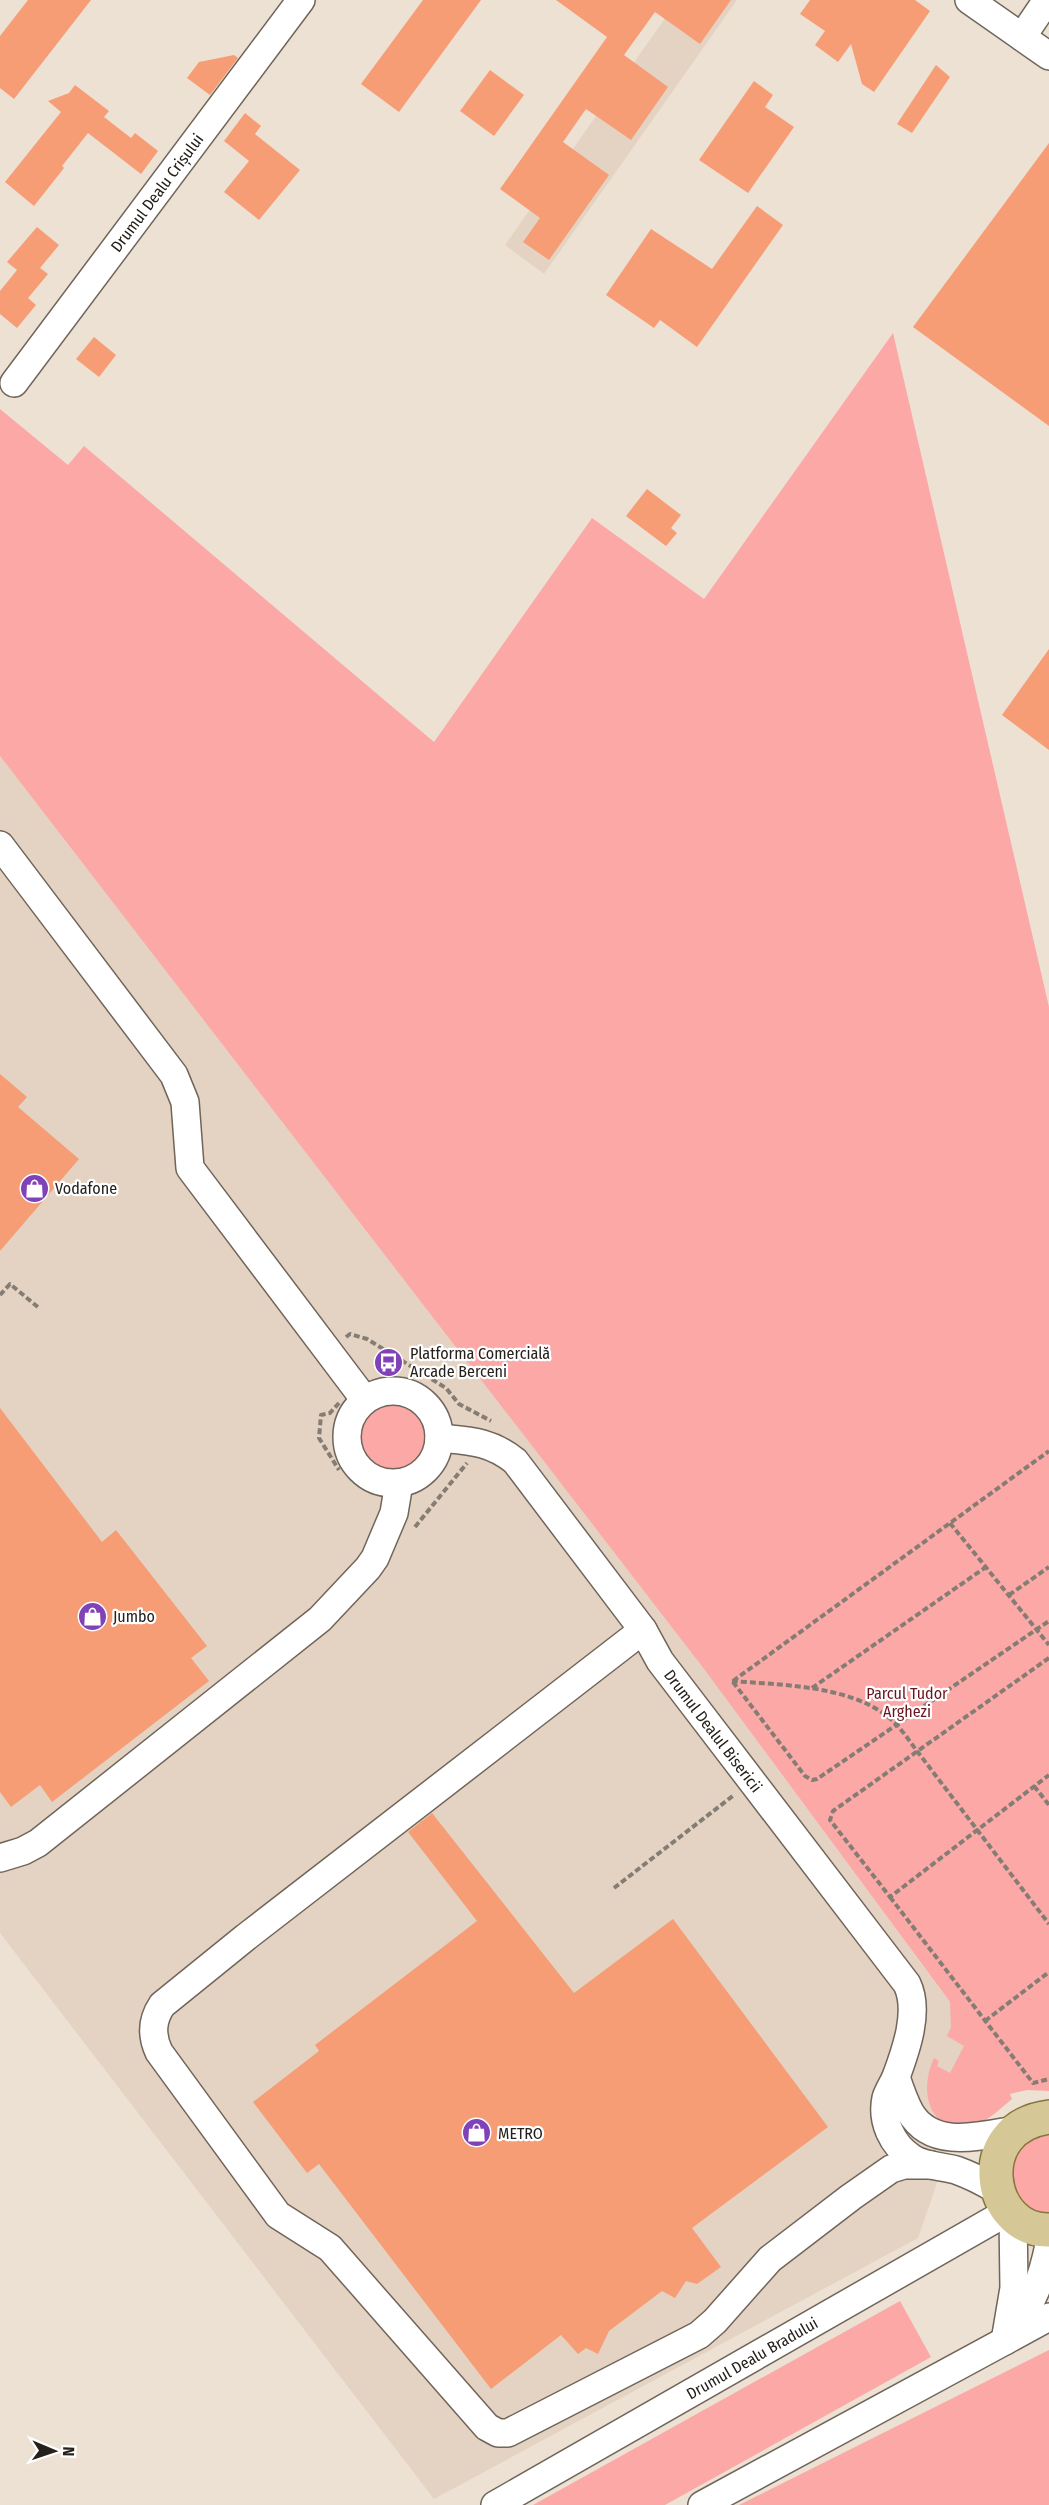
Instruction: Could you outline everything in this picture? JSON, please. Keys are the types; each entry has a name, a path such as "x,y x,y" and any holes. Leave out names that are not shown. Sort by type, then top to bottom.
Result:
{"main road":[{"path":"1049,2117 1026,2123 1014,2130 997,2157 995,2174 1006,2205 1023,2223 1049,2230"}],"street":[{"name":"Drumul Dealu Crișului","path":"14,383 301,0"},
{"path":"969,0 1049,56"},
{"path":"1022,37 1047,0"},
{"path":"0,845 174,1075 185,1102 190,1168 365,1400"},
{"path":"389,1391 402,1391 414,1395 432,1413 438,1425 439,1438 432,1462 423,1472 399,1483 386,1483 372,1478 361,1470 349,1451 347,1433 350,1421 365,1400 389,1391"},
{"name":"Drumul Dealul Bisericii","path":"439,1438 484,1443 495,1447 515,1461 643,1630 660,1660 907,1984 913,1998 914,2010 896,2077 887,2097 885,2118 887,2126 903,2151 912,2158 972,2176 1006,2205"},
{"path":"0,1858 23,1851 38,1843 320,1619 368,1568 385,1538 394,1513 399,1483"},
{"path":"643,1630 246,1937 162,2005 153,2027 154,2041 159,2052 278,2215 330,2248 487,2427 498,2433 508,2433 699,2335 715,2321 770,2259 851,2197 891,2169 904,2164 931,2165"},
{"path":"896,2077 911,2114 933,2134 961,2138 1014,2130"},
{"path":"1005,2341 1014,2288 1006,2205"},
{"name":"Drumul Dealu Bradului","path":"495,2505 1006,2205"},
{"path":"1005,2341 1024,2315 1044,2273 1049,2245"},
{"path":"702,2505 1049,2317"}],"path":[{"path":"0,1295 10,1284 39,1308"},
{"path":"328,1351 350,1334 367,1339 446,1388 459,1404 501,1426 484,1443 400,1544 385,1538"},
{"path":"339,1394 339,1403 330,1413 321,1415 319,1438 339,1470"},
{"path":"732,1681 1049,1451"},
{"path":"950,1523 1049,1645"},
{"path":"812,1689 986,1567"},
{"path":"1009,1595 1049,1568"},
{"path":"732,1681 805,1776 812,1780 822,1777 1049,1621"},
{"path":"1049,1658 917,1750 832,1811 830,1815 830,1820 1033,2083 1049,2079"},
{"path":"732,1681 812,1689 862,1701 887,1715 897,1724 1049,1924"},
{"path":"890,1897 1049,1775"},
{"path":"1034,1786 1049,1805"},
{"path":"614,1888 736,1794"},
{"path":"985,2021 1049,1972"}],"shaded area":[{"path":"678,0 737,0 544,274 505,245"},
{"path":"0,756 704,1669 985,2050 988,2063 948,2133 936,2186 918,2238 434,2499 0,1933"}],"green space":[{"name":"Parcul Tudor Arghezi","path":"893,333 1049,1007 1049,2091 1027,2090 1010,2094 1012,2099 989,2117 974,2125 959,2127 947,2124 937,2117 931,2108 927,2084 934,2058 939,2061 937,2066 950,2073 964,2046 947,2036 951,2027 950,2002 704,1669 0,756 0,409 68,465 84,446 434,742 592,518 704,599"},
{"path":"394,1398 409,1401 422,1409 430,1422 433,1437 430,1452 422,1465 409,1473 394,1476 379,1473 366,1465 358,1452 355,1437 358,1422 366,1409 379,1401"},
{"path":"1049,2133 1049,2213 1028,2207 1020,2200 1015,2192 1011,2172 1013,2162 1024,2143"},
{"path":"900,2301 931,2357 665,2505 533,2505"},
{"path":"1049,2350 1049,2505 739,2505"}],"building":[{"path":"28,0 91,0 14,99 0,88 0,36"},
{"path":"423,0 481,0 399,112 361,84"},
{"path":"556,0 731,0 700,44 655,12 624,55 668,87 631,140 586,109 563,142 609,175 549,260 523,242 540,218 500,189 607,37"},
{"path":"810,0 915,0 930,11 874,92 862,84 851,44 838,62 815,45 825,31 800,14"},
{"path":"234,55 238,58 210,95 187,78 199,62"},
{"path":"936,65 950,77 912,133 897,124"},
{"path":"490,70 524,95 494,136 460,111"},
{"path":"754,81 773,95 765,107 794,127 748,193 699,160"},
{"path":"75,85 109,111 104,117 131,138 135,133 158,151 141,174 88,133 34,206 5,182 61,112 48,101 69,93"},
{"path":"245,113 261,126 255,134 300,170 259,220 224,192 249,161 224,141"},
{"path":"1049,143 1049,426 913,327"},
{"path":"757,206 783,225 697,347 660,320 654,328 606,295 651,229 712,269"},
{"path":"37,227 59,245 40,268 48,274 28,298 36,305 17,328 0,314 0,291 17,270 7,262"},
{"path":"94,337 116,355 99,377 76,359"},
{"path":"647,489 681,515 671,528 677,533 666,546 626,516"},
{"path":"1049,649 1049,750 1002,715"},
{"path":"0,1074 27,1097 18,1107 79,1159 0,1251"},
{"name":"Jumbo","path":"0,1408 102,1542 116,1530 207,1646 191,1658 209,1681 52,1802 40,1785 11,1807 0,1792"},
{"name":"METRO","path":"432,1813 574,1993 673,1919 828,2127 692,2228 721,2267 697,2284 686,2281 675,2298 662,2291 609,2331 598,2354 586,2348 578,2354 561,2335 491,2389 319,2164 307,2173 253,2102 319,2051 315,2045 477,1921 408,1832"}],"place":[{"name":"Vodafone","path":"34,1188"},
{"name":"Platforma Comercială Arcade Berceni","path":"389,1362"},
{"name":"Jumbo","path":"92,1616"},
{"name":"METRO","path":"477,2133"}]}
